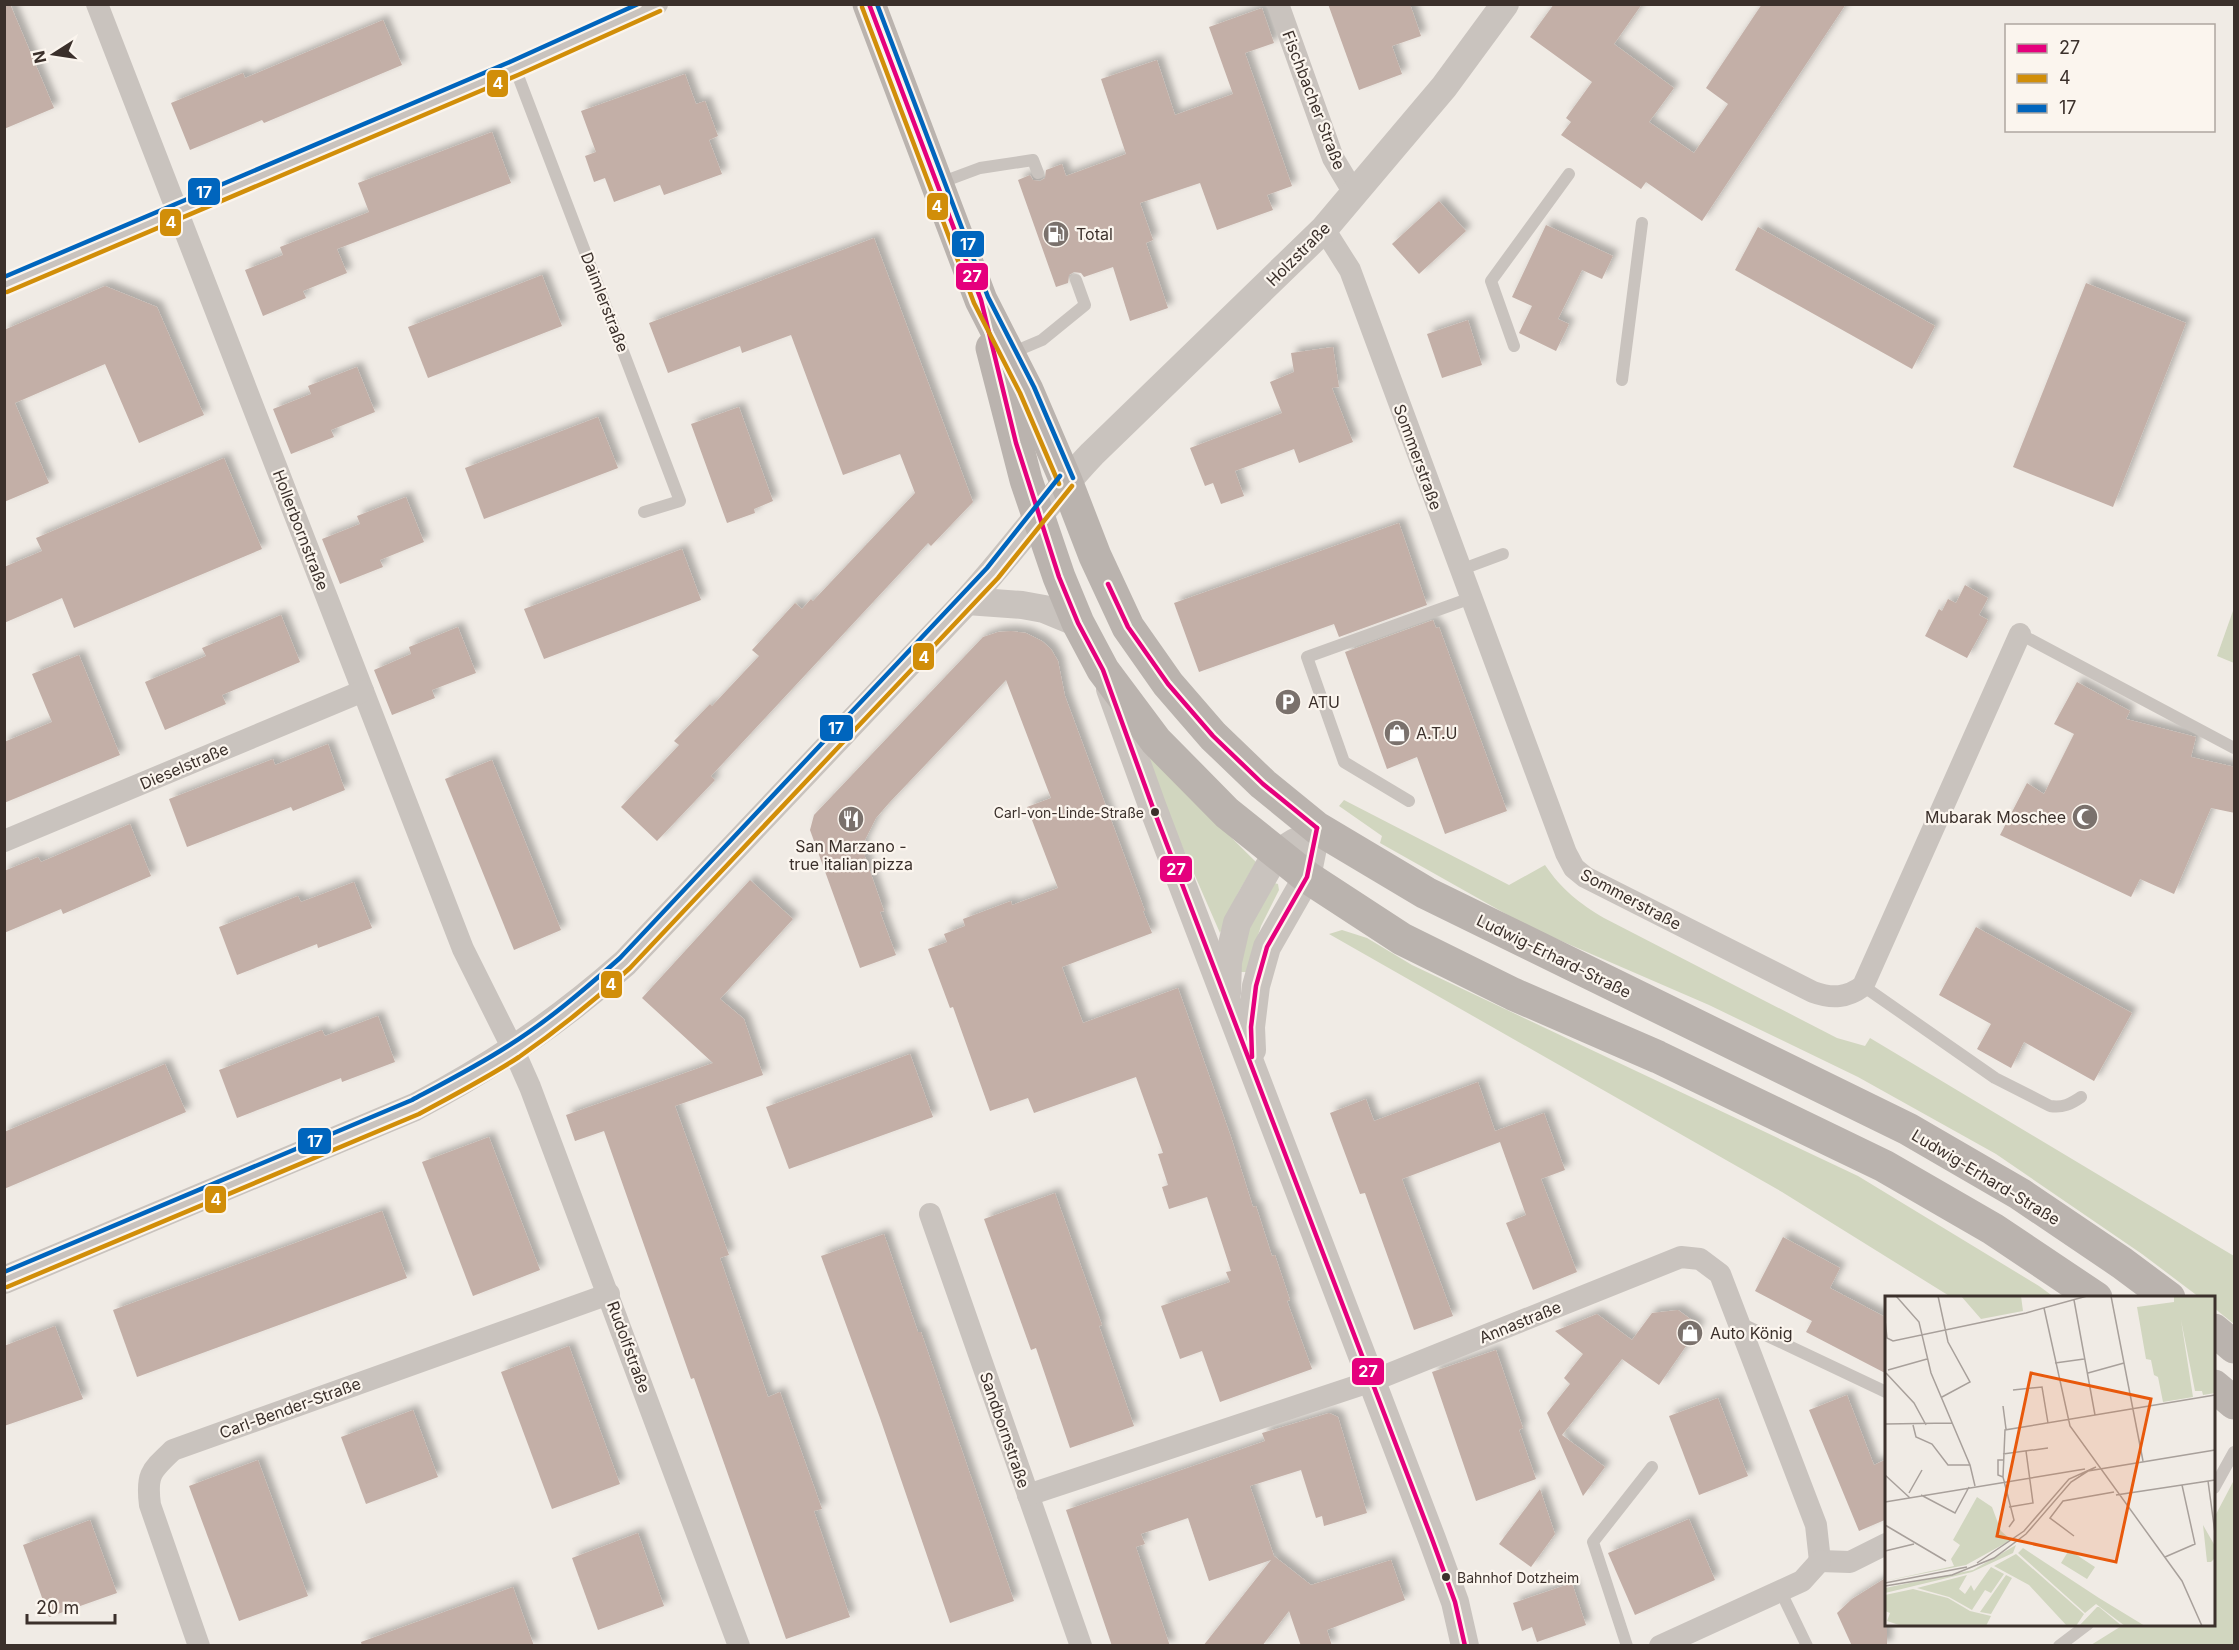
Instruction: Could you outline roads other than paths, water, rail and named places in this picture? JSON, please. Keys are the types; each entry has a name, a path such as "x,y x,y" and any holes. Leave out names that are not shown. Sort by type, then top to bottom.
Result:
{"main road":[{"path":"869,4 981,300 1016,443 1059,577 1078,623 1103,670 1156,741 1227,813 1276,854 1307,877 1412,944 1513,994 1658,1057 1884,1166 1993,1229 2093,1296"},
{"name":"Ludwig-Erhard-Straße","path":"981,300 1010,353 1066,481 1095,556 1128,627 1168,684 1213,736 1263,784 1317,828 1426,893 1908,1129 2020,1194 2166,1296"},
{"path":"2215,1331 2235,1347"},
{"path":"2215,1387 2235,1403"}],"street":[{"name":"Hollerbornstraße","path":"97,4 463,949 514,1051"},
{"path":"4,285 515,68 657,4"},
{"name":"Fischbacher Straße","path":"1278,4 1333,158 1348,183 1357,192"},
{"name":"Holzstraße","path":"1066,481 1324,229 1444,87 1505,4"},
{"name":"Sommerstraße","path":"1324,229 1350,270 1566,853 1574,868 1586,877 1826,997 1852,994 1863,986"},
{"path":"4,1280 404,1112 466,1080 514,1051 590,994 625,963 993,573 1066,481"},
{"path":"967,601 1044,609 1078,623"},
{"path":"1863,986 2020,634"},
{"path":"1103,670 1153,808 1455,1602 1465,1646"},
{"name":"Dieselstraße","path":"4,842 363,691"},
{"path":"1227,1001 1228,962 1237,923 1276,854 1317,828"},
{"path":"1253,1067 1251,1027 1256,986 1261,967 1267,947 1307,877 1317,828"},
{"name":"Rudolfstraße","path":"514,1051 609,1294 739,1646"},
{"name":"Sandbornstraße","path":"930,1214 1081,1646"},
{"name":"Annastraße","path":"1028,1495 1372,1381 1682,1257 1700,1259 1720,1274 1816,1525 1820,1561"},
{"name":"Carl-Bender-Straße","path":"199,1646 150,1505 147,1486 153,1469 173,1450 609,1294"},
{"path":"1659,1646 1802,1581 1820,1561 1850,1562 1885,1545"},
{"path":"1455,1602 1482,1646"}],"lane":[{"name":"Daimlerstraße","path":"515,68 680,501 644,512"},
{"path":"937,184 980,168 1033,160 1038,173"},
{"path":"1514,346 1491,281 1569,174"},
{"path":"1622,380 1642,223"},
{"path":"1010,353 1042,340 1085,305 1076,280"},
{"path":"1460,570 1503,554"},
{"path":"1409,801 1344,762 1306,657 1471,598"},
{"path":"2020,634 2235,748"},
{"path":"1863,986 1995,1078 2050,1106 2069,1105 2082,1097"},
{"path":"1739,1322 1885,1392"},
{"path":"2215,1486 2235,1452"},
{"path":"1627,1646 1593,1542 1652,1467"},
{"path":"1780,1590 1807,1646"},
{"path":"2059,1646 2085,1626"}],"place":[{"name":"Total","path":"1056,234"},
{"name":"ATU","path":"1288,702"},
{"name":"A.T.U","path":"1397,733"},
{"name":"Carl-von-Linde-Straße","path":"1155,812"},
{"name":"Mubarak Moschee","path":"2085,817"},
{"name":"San Marzano - true italian pizza","path":"851,819"},
{"name":"Auto König","path":"1690,1333"},
{"name":"Bahnhof Dotzheim","path":"1446,1577"}]}
